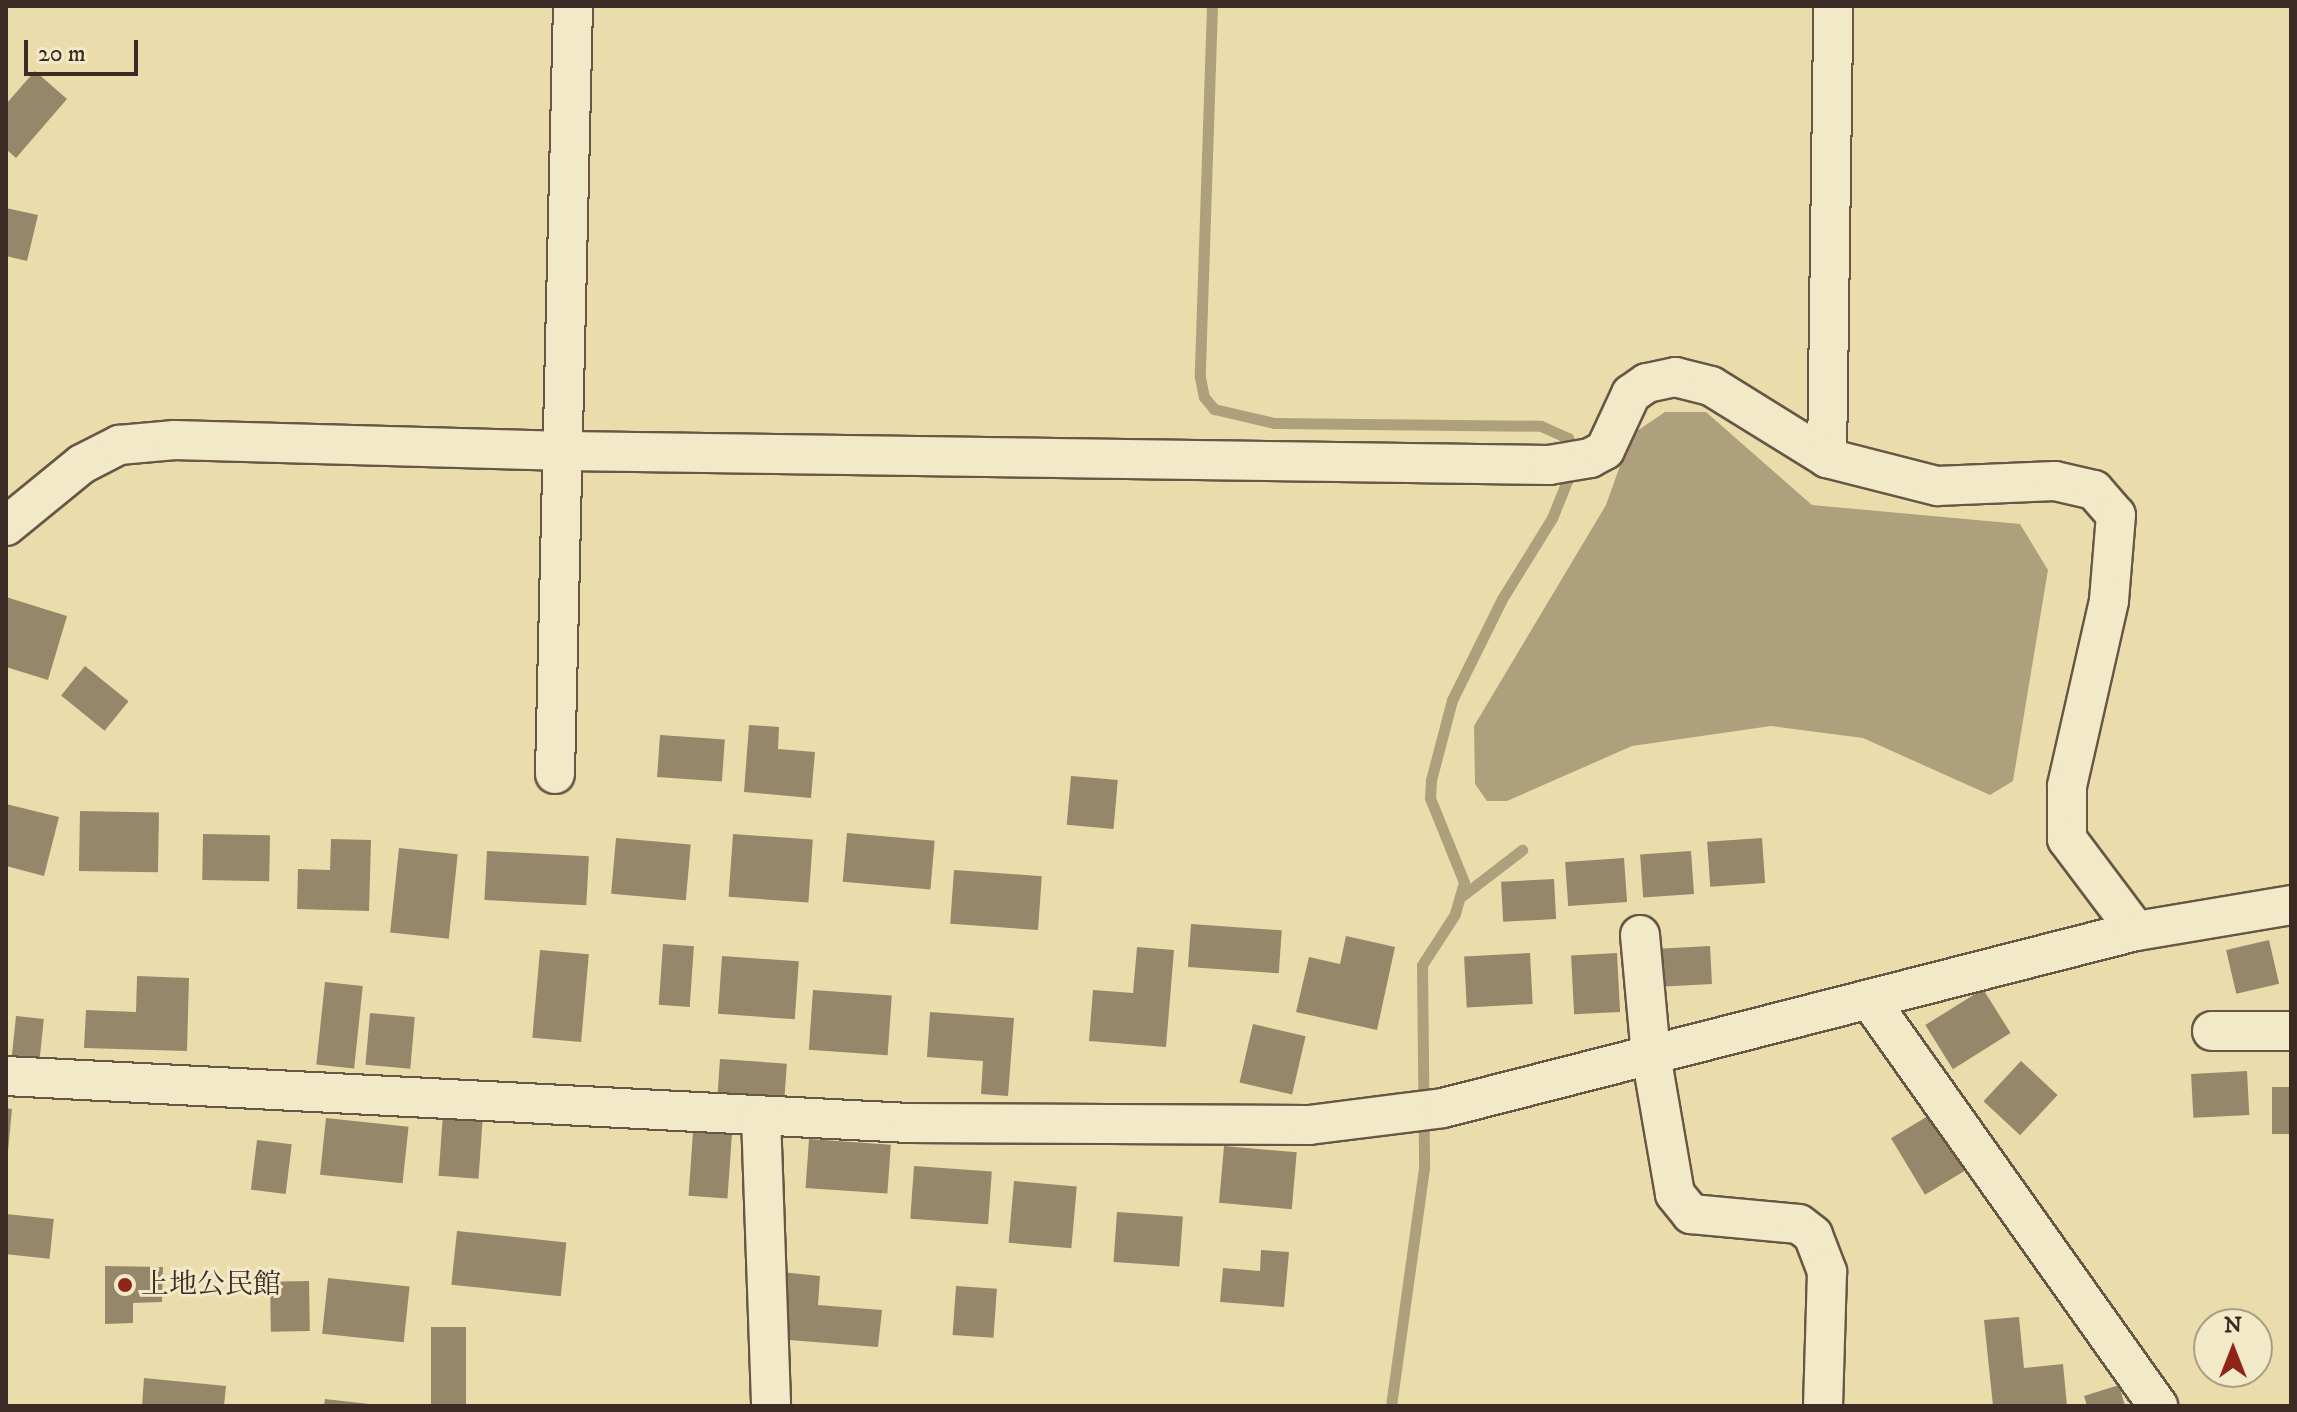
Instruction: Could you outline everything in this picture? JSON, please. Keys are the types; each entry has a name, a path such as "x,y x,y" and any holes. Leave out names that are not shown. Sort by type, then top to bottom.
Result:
{"street":[{"path":"555,774 565,451 573,6"},
{"path":"1827,458 1833,6"},
{"path":"6,526 82,464 119,445 175,440 565,451 1549,465 1590,458 1605,450 1631,394 1647,383 1675,377 1711,386 1827,458 1937,486 2055,481 2094,490 2116,515 2109,601 2067,786 2067,839 2136,931"},
{"path":"6,1076 761,1116 1201,1128 1390,1116 1443,1108 1830,1006 1871,1002 1898,990 2136,931 2291,905"},
{"path":"1640,935 1651,1055 1675,1194 1691,1214 1799,1224 1823,1251 1823,1406"},
{"path":"1871,1002 2158,1406"},
{"path":"2212,1031 2291,1031"},
{"path":"761,1116 771,1406"}],"shaded area":[{"path":"1665,412 1706,412 1812,505 2020,524 2048,570 2013,781 1990,795 1863,738 1771,726 1632,746 1507,801 1487,801 1475,784 1474,726 1606,505 1631,435"}],"building":[{"path":"35,71 67,99 16,158 6,149 6,104"},
{"path":"6,208 38,215 27,261 6,256"},
{"path":"6,597 67,616 48,680 6,667"},
{"path":"85,666 129,701 105,731 61,696"},
{"path":"749,725 779,727 778,749 815,752 811,798 744,792"},
{"path":"660,735 725,740 722,781 657,777"},
{"path":"1071,776 1118,780 1114,829 1067,825"},
{"path":"6,804 59,817 44,876 6,866"},
{"path":"80,811 159,812 158,872 79,871"},
{"path":"847,833 935,841 930,889 843,882"},
{"path":"203,834 270,835 269,881 202,880"},
{"path":"733,834 813,840 808,902 729,897"},
{"path":"616,838 691,845 686,900 611,894"},
{"path":"1762,838 1765,883 1710,887 1707,842"},
{"path":"331,839 371,840 369,911 297,909 298,869 330,870"},
{"path":"399,848 458,854 449,939 390,933"},
{"path":"487,851 589,856 586,905 484,900"},
{"path":"1691,851 1694,894 1643,897 1640,855"},
{"path":"1624,858 1627,902 1568,906 1565,862"},
{"path":"954,870 1042,876 1038,930 950,924"},
{"path":"1554,879 1556,919 1503,922 1501,882"},
{"path":"1191,924 1282,930 1279,973 1188,967"},
{"path":"1346,936 1395,947 1377,1030 1296,1012 1309,957 1340,964"},
{"path":"2269,940 2279,984 2236,994 2226,950"},
{"path":"663,944 694,946 690,1007 659,1005"},
{"path":"1710,946 1712,984 1660,987 1658,949"},
{"path":"1137,947 1174,950 1166,1047 1089,1041 1093,990 1133,993"},
{"path":"540,950 589,954 581,1042 532,1038"},
{"path":"1530,953 1533,1004 1467,1007 1464,956"},
{"path":"1617,953 1620,1012 1574,1014 1571,955"},
{"path":"722,956 799,961 795,1019 718,1014"},
{"path":"137,976 189,978 187,1051 84,1048 86,1010 136,1012"},
{"path":"325,982 363,986 354,1069 316,1065"},
{"path":"1983,989 2011,1033 1953,1069 1925,1025"},
{"path":"813,990 892,996 888,1055 809,1050"},
{"path":"930,1012 1014,1018 1008,1096 981,1094 983,1061 927,1057"},
{"path":"370,1013 415,1017 410,1069 365,1065"},
{"path":"16,1016 44,1019 40,1060 12,1057"},
{"path":"1253,1024 1306,1036 1292,1095 1240,1082"},
{"path":"720,1059 787,1064 784,1104 717,1099"},
{"path":"2021,1061 2058,1095 2020,1135 1983,1101"},
{"path":"2247,1071 2249,1115 2193,1118 2191,1074"},
{"path":"2272,1087 2291,1087 2291,1134 2272,1134"},
{"path":"6,1108 12,1109 8,1151 6,1151"},
{"path":"443,1113 483,1116 479,1179 439,1176"},
{"path":"1933,1113 1967,1170 1925,1195 1891,1138"},
{"path":"326,1118 409,1127 403,1183 320,1175"},
{"path":"693,1132 732,1135 727,1199 689,1196"},
{"path":"809,1139 891,1145 887,1194 806,1188"},
{"path":"257,1140 292,1144 286,1194 251,1190"},
{"path":"1224,1146 1297,1152 1292,1209 1219,1203"},
{"path":"914,1166 992,1171 988,1224 910,1219"},
{"path":"1014,1181 1077,1186 1071,1248 1009,1243"},
{"path":"1117,1212 1183,1217 1179,1266 1114,1262"},
{"path":"6,1214 54,1219 50,1259 6,1254"},
{"path":"457,1231 566,1242 561,1296 451,1285"},
{"path":"1261,1250 1289,1252 1284,1307 1220,1302 1223,1268 1260,1271"},
{"path":"105,1266 163,1267 162,1302 133,1303 133,1323 105,1324"},
{"path":"781,1272 820,1276 818,1305 882,1310 878,1347 776,1339"},
{"path":"328,1278 410,1287 404,1342 322,1334"},
{"path":"309,1281 310,1331 271,1332 270,1282"},
{"path":"956,1286 997,1289 993,1338 953,1335"},
{"path":"2019,1317 2024,1368 2063,1364 2067,1406 1993,1406 1984,1320"},
{"path":"431,1327 466,1327 466,1406 431,1406"},
{"path":"144,1378 226,1386 224,1406 142,1406"},
{"path":"2119,1385 2125,1406 2087,1406 2084,1396"},
{"path":"325,1399 369,1404 369,1406 324,1406"}],"waterway":[{"path":"1212,6 1200,377 1204,397 1214,409 1274,423 1541,426 1568,438 1571,451 1567,481 1552,518 1502,599 1452,700 1431,780 1430,798 1464,882 1455,914 1422,965 1424,1168 1391,1406"},
{"path":"1462,896 1522,850"}],"place":[{"name":"上地公民館","path":"125,1285"}]}
